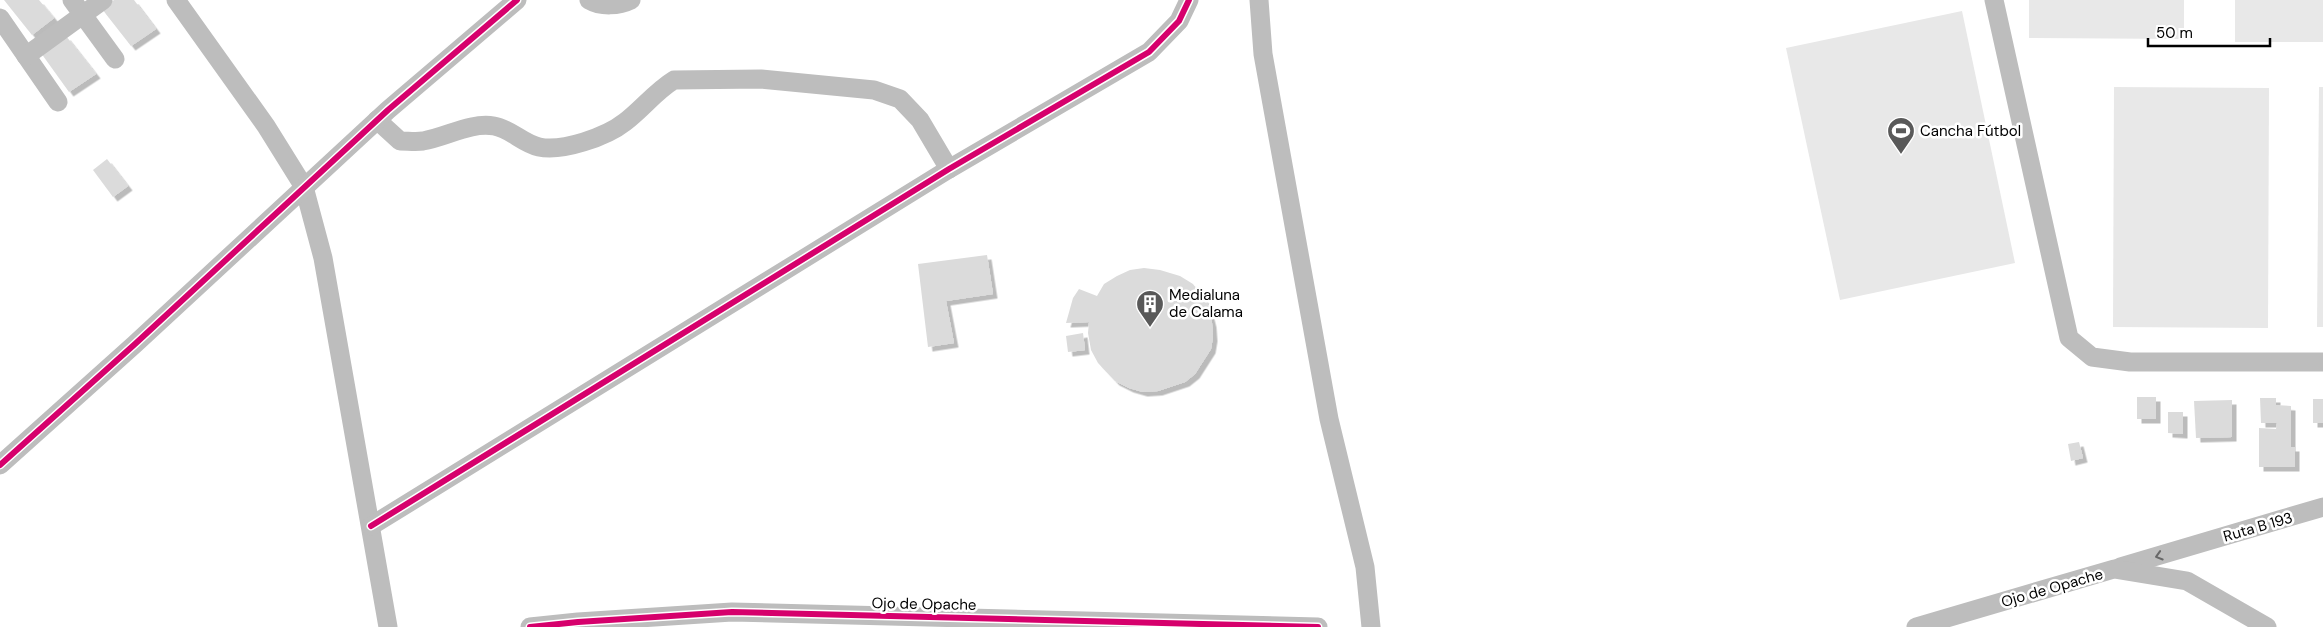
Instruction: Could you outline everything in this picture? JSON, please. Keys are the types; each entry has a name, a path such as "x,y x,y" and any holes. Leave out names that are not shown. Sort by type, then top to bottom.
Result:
{"street":[{"path":"26,56 77,7 103,0"},
{"path":"176,0 266,126 304,187 323,258 388,627"},
{"path":"0,464 135,344 377,120 516,0"},
{"path":"589,0 595,4 621,5 632,0"},
{"path":"371,526 949,169 1149,52 1180,21 1190,0"},
{"path":"1259,0 1263,54 1329,419 1366,567 1371,627"},
{"path":"1994,0 2069,338 2092,357 2130,362 2323,362"},
{"path":"77,7 115,59"},
{"path":"0,18 58,102"},
{"path":"377,120 400,141 422,141 469,127 494,126 539,147 560,148 590,139 623,124 662,87 674,80 761,78 874,90 900,100 920,120 949,169"},
{"name":"Ruta B 193","path":"2114,569 2323,508"},
{"path":"2187,581 2183,572 2181,554 2193,546"},
{"name":"Ojo de Opache","path":"1916,627 2114,569 2187,581 2267,627"},
{"name":"Ojo de Opache","path":"530,627 732,612 1318,627"}],"shaded area":[{"path":"2029,0 2184,0 2184,39 2029,38"},
{"path":"2235,0 2323,0 2323,42 2235,42"},
{"name":"Cancha Fútbol","path":"1962,11 2015,263 1840,300 1786,48"},
{"path":"2114,87 2269,88 2268,328 2113,327"},
{"path":"2319,87 2323,87 2323,327 2317,327"}],"building":[{"path":"4,0 39,0 54,18 32,35"},
{"path":"114,0 134,0 156,29 131,46 102,9"},
{"path":"66,36 96,74 69,92 41,53"},
{"path":"107,159 128,186 113,197 93,170"},
{"path":"987,255 993,294 946,301 954,343 928,347 918,264"},
{"name":"Medialuna de Calama","path":"1144,268 1160,270 1180,276 1193,284 1207,303 1213,337 1211,349 1195,374 1185,382 1158,391 1143,392 1115,381 1098,363 1091,350 1088,333 1089,322 1066,323 1073,298 1079,289 1097,296 1104,284 1117,276 1130,270"},
{"path":"1083,333 1085,350 1068,352 1066,336"},
{"path":"2137,397 2156,397 2156,419 2137,419"},
{"path":"2260,398 2276,398 2276,405 2291,406 2291,447 2295,447 2295,467 2259,467 2259,428 2276,429 2277,423 2261,423"},
{"path":"2313,399 2323,399 2323,423 2313,423"},
{"path":"2232,400 2232,437 2196,438 2194,401"},
{"path":"2168,412 2183,412 2183,434 2168,433"},
{"path":"2079,442 2083,458 2071,461 2068,444"}],"cycle path":[{"path":"0,465 135,344 388,110 517,0"},
{"path":"371,526 949,169 1149,52 1179,21 1189,0"},
{"path":"530,627 732,612 1318,627"}],"place":[{"name":"Cancha Fútbol","path":"1901,155"},
{"name":"Medialuna de Calama","path":"1150,328"}]}
